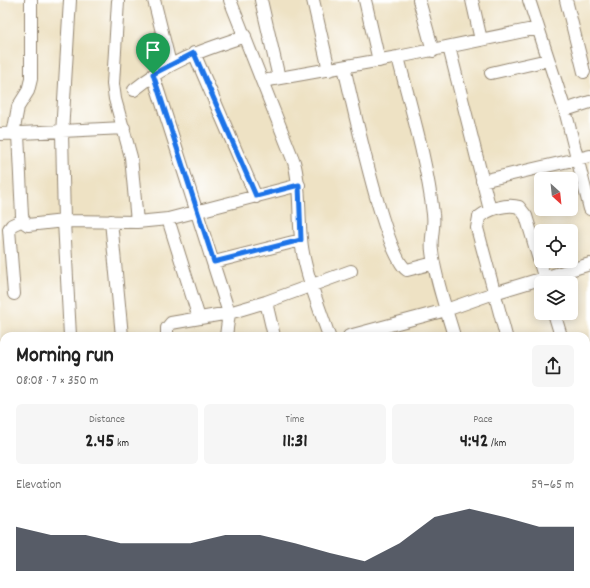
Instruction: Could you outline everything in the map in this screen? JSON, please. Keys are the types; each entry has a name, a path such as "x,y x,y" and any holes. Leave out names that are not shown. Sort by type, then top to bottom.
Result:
{"street":[{"path":"31,0 31,79 28,91 18,107 16,134 23,220 28,225 33,226 64,221 137,222 168,219 299,185"},
{"path":"70,0 62,133 64,221 70,332"},
{"path":"118,0 113,84 115,99 124,128 132,164 137,222"},
{"path":"154,0 170,64"},
{"path":"230,0 294,162 299,185 301,240 312,286 328,332"},
{"path":"261,0 280,78"},
{"path":"313,0 329,70"},
{"path":"365,0 378,61"},
{"path":"419,0 433,50"},
{"path":"472,0 481,40"},
{"path":"529,0 565,110 590,209"},
{"path":"566,0 584,72"},
{"path":"263,81 378,61 538,28"},
{"path":"134,90 153,74 170,64 194,53 245,36"},
{"path":"449,47 490,210"},
{"path":"194,53 256,196"},
{"path":"398,57 421,150 433,209 434,221 432,250 434,263 453,332"},
{"path":"491,73 548,60"},
{"path":"344,67 379,207 394,252 407,270 434,263"},
{"path":"153,74 229,313 227,332"},
{"path":"565,110 590,102"},
{"path":"0,134 62,133 124,128"},
{"path":"482,181 590,156"},
{"path":"505,332 477,228 479,217 490,210 515,206 523,211 526,216 544,276"},
{"path":"168,219 199,318"},
{"path":"14,294 9,229 12,225 23,220"},
{"path":"111,221 122,332"},
{"path":"214,262 301,240"},
{"path":"556,276 590,264"},
{"path":"166,332 169,324 229,313 266,302 351,271"},
{"path":"387,331 494,293 534,283"},
{"path":"266,302 273,332"},
{"path":"556,320 560,332"}],"route":[{"path":"194,53 256,196 299,185 301,240 214,262 196,212 153,74 194,53"}]}
